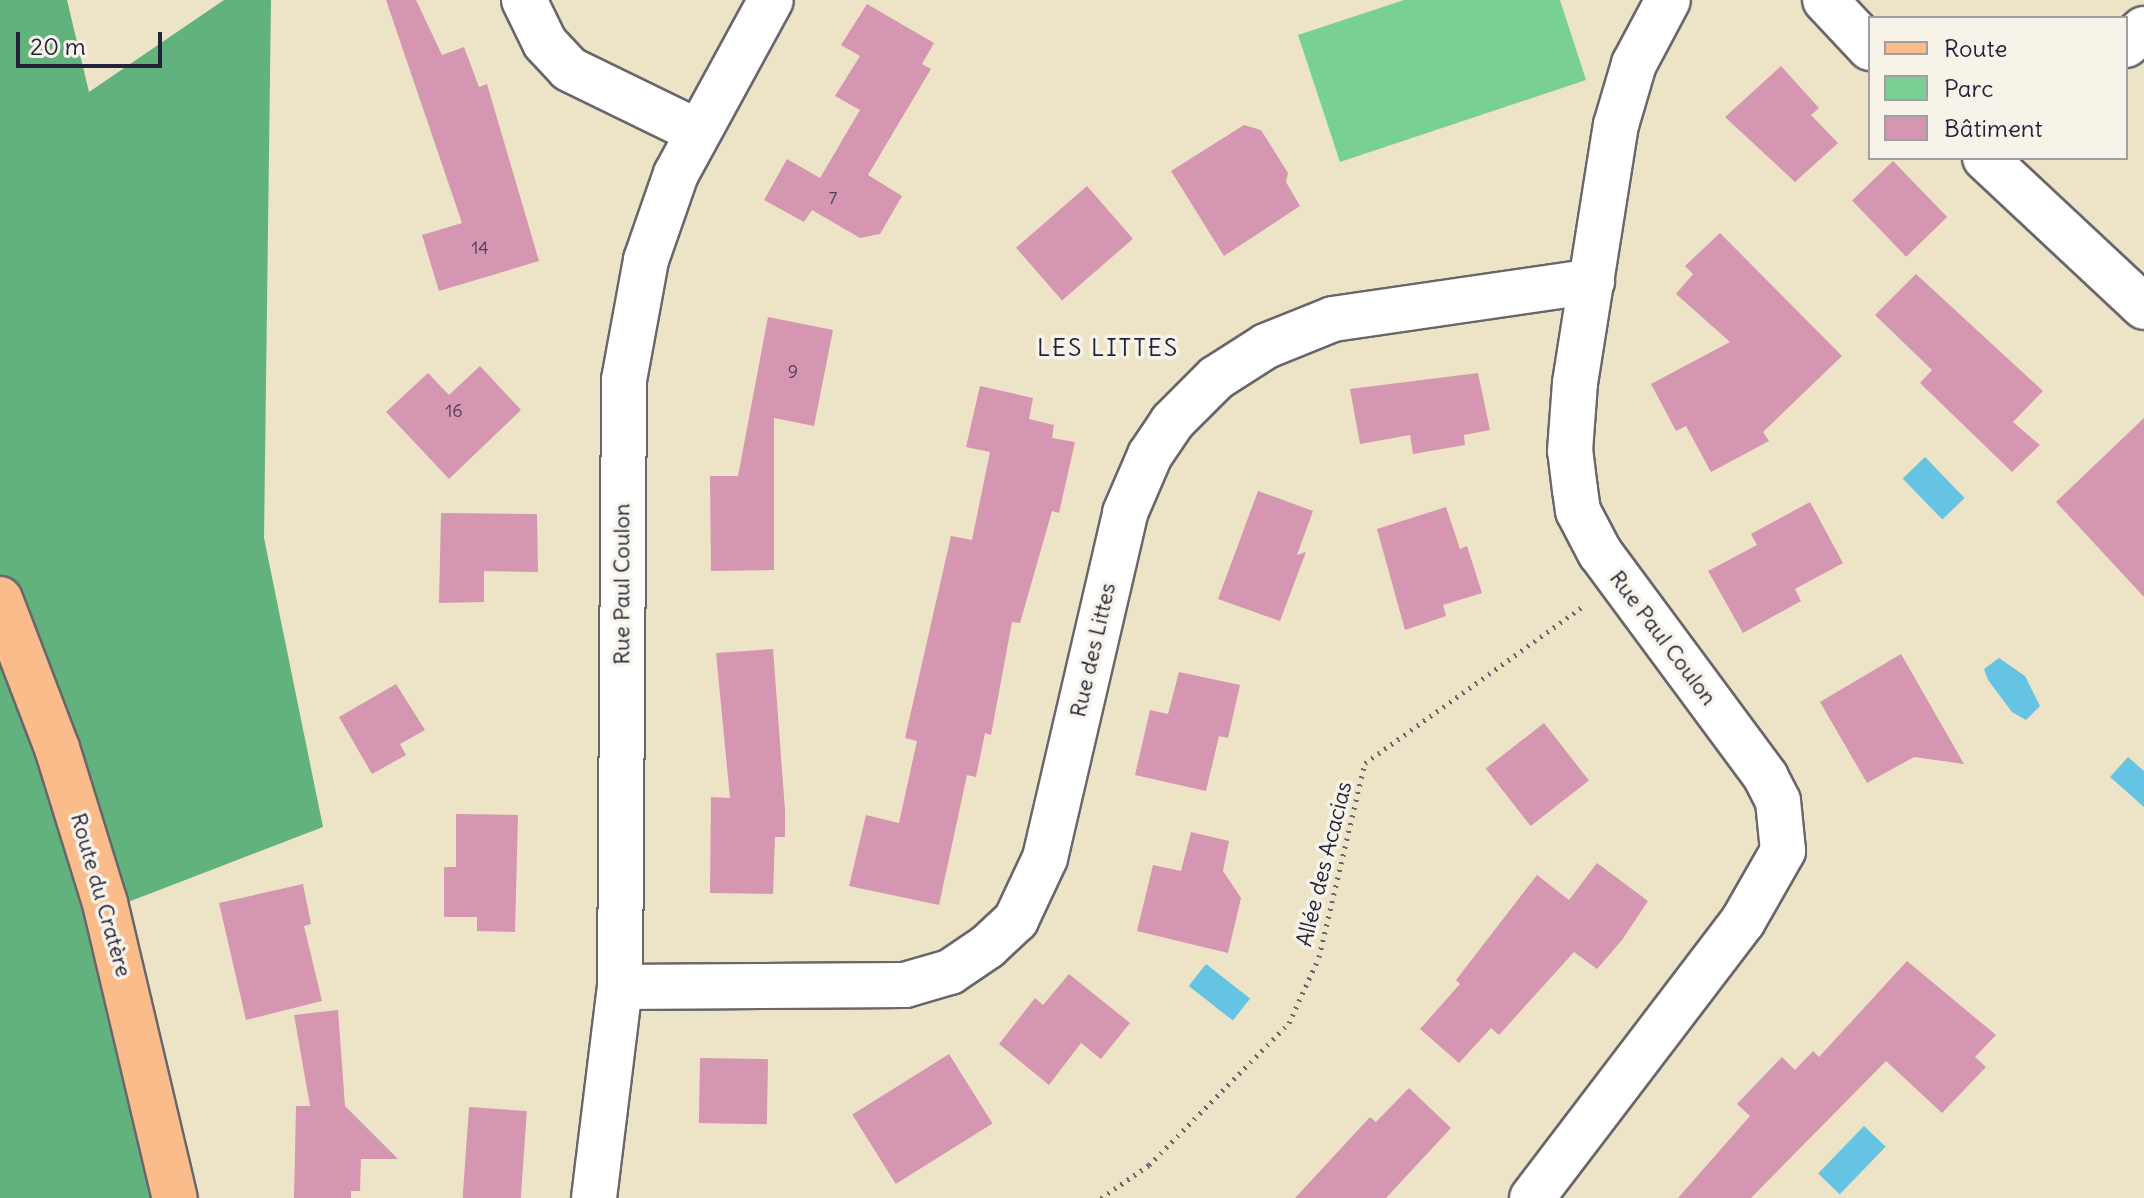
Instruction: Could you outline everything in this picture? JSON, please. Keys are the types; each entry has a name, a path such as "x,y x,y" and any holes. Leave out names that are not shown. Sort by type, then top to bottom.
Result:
{"main road":[{"name":"Route du Cratère","path":"0,599 57,748 105,903 175,1198"}],"street":[{"path":"524,0 545,43 569,69 696,131"},
{"name":"Rue Paul Coulon","path":"594,1198 620,987 624,380 646,260 696,131 771,0"},
{"name":"Rue Paul Coulon","path":"1532,1198 1743,921 1783,851 1778,801 1766,777 1619,581 1578,511 1570,451 1616,125 1634,64 1668,0"},
{"path":"1825,0 1868,46"},
{"path":"2128,43 2144,29"},
{"path":"1991,160 2144,307"},
{"name":"Rue des Littes","path":"620,987 905,985 950,972 987,947 1016,920 1045,858 1125,513 1150,455 1172,422 1216,378 1266,346 1333,319 1592,281"}],"path":[{"name":"Allée des Acacias","path":"1101,1198 1149,1165 1289,1023 1319,957 1365,763 1619,581"}],"green space":[{"path":"0,0 67,0 89,92 224,0 271,0 264,538 323,827 97,914 161,1198 0,1198"},
{"path":"1404,0 1560,0 1586,80 1340,162 1298,35"}],"water":[{"path":"1925,457 1965,498 1942,520 1903,479"},
{"path":"1999,658 2025,676 2040,706 2026,720 2012,712 1988,680 1984,669"},
{"path":"2128,757 2144,771 2144,807 2110,777"},
{"path":"1206,964 1250,998 1233,1021 1189,986"},
{"path":"1864,1126 1886,1147 1840,1194 1818,1173"}],"building":[{"path":"386,0 416,0 442,55 464,47 479,87 487,84 539,261 439,291 422,235 462,223"},
{"path":"867,4 934,43 922,64 931,69 868,175 902,196 880,234 860,238 812,210 804,222 764,200 787,159 820,178 860,110 835,96 860,56 841,45"},
{"path":"1781,66 1819,108 1811,115 1838,143 1795,182 1725,117"},
{"path":"1244,125 1261,130 1288,173 1286,182 1300,206 1224,256 1171,171"},
{"path":"1893,161 1947,217 1906,257 1852,201"},
{"path":"1087,186 1133,239 1062,300 1016,248"},
{"path":"1720,233 1842,356 1763,432 1769,441 1711,472 1686,426 1676,431 1651,384 1730,342 1676,294 1693,274 1685,266"},
{"path":"1916,274 2043,391 2013,422 2040,445 2012,472 1920,383 1932,370 1875,315"},
{"path":"768,317 833,330 814,426 774,418 774,570 711,571 710,476 738,476"},
{"path":"480,366 521,410 449,479 386,412 428,373 449,395"},
{"path":"1478,373 1490,430 1464,435 1465,445 1413,454 1410,435 1360,444 1350,389"},
{"path":"980,386 1033,398 1029,419 1054,425 1052,438 1075,442 1059,513 1052,511 1020,623 1012,622 991,735 985,733 976,777 967,775 939,905 849,886 866,815 899,823 917,741 905,738 951,536 972,540 990,452 966,447"},
{"path":"2144,418 2144,597 2056,502"},
{"path":"1258,491 1313,511 1297,555 1306,552 1280,621 1218,599"},
{"path":"1810,502 1843,563 1795,589 1801,601 1743,633 1708,571 1757,545 1751,534"},
{"path":"1446,507 1460,549 1467,546 1482,593 1443,605 1446,616 1405,630 1377,529"},
{"path":"441,513 537,514 538,572 484,571 484,602 439,603"},
{"path":"773,649 785,837 775,837 773,894 710,893 711,797 730,798 716,653"},
{"path":"1901,654 1964,764 1914,757 1867,783 1820,702"},
{"path":"1179,672 1240,685 1228,738 1219,736 1206,791 1135,775 1150,710 1168,714"},
{"path":"396,684 425,730 400,744 406,755 372,774 339,717"},
{"path":"1544,723 1589,781 1531,826 1486,769"},
{"path":"456,814 518,815 515,932 477,931 477,917 444,917 444,867 456,867"},
{"path":"1191,832 1229,841 1223,871 1241,898 1228,953 1137,931 1153,865 1181,871"},
{"path":"1597,863 1648,901 1622,940 1597,969 1574,952 1499,1035 1491,1028 1459,1063 1420,1029 1460,984 1456,980 1537,875 1569,900"},
{"path":"303,884 311,924 304,926 322,1001 246,1020 219,903"},
{"path":"1907,961 1996,1035 1975,1057 1986,1067 1942,1113 1886,1061 1751,1198 1678,1198 1750,1116 1737,1104 1782,1057 1795,1070 1813,1051 1819,1057"},
{"path":"1069,974 1130,1023 1101,1059 1081,1043 1049,1085 999,1044 1035,998 1043,1005"},
{"path":"338,1010 345,1106 398,1159 361,1159 360,1191 351,1191 351,1198 294,1198 296,1106 310,1106 294,1015"},
{"path":"949,1054 992,1124 896,1184 852,1114"},
{"path":"700,1058 768,1059 767,1124 699,1123"},
{"path":"1409,1088 1451,1128 1386,1198 1295,1198 1370,1117 1376,1122"},
{"path":"469,1107 527,1111 521,1198 463,1198"}],"district":[{"name":"LES LITTES","path":"1108,348"}]}
